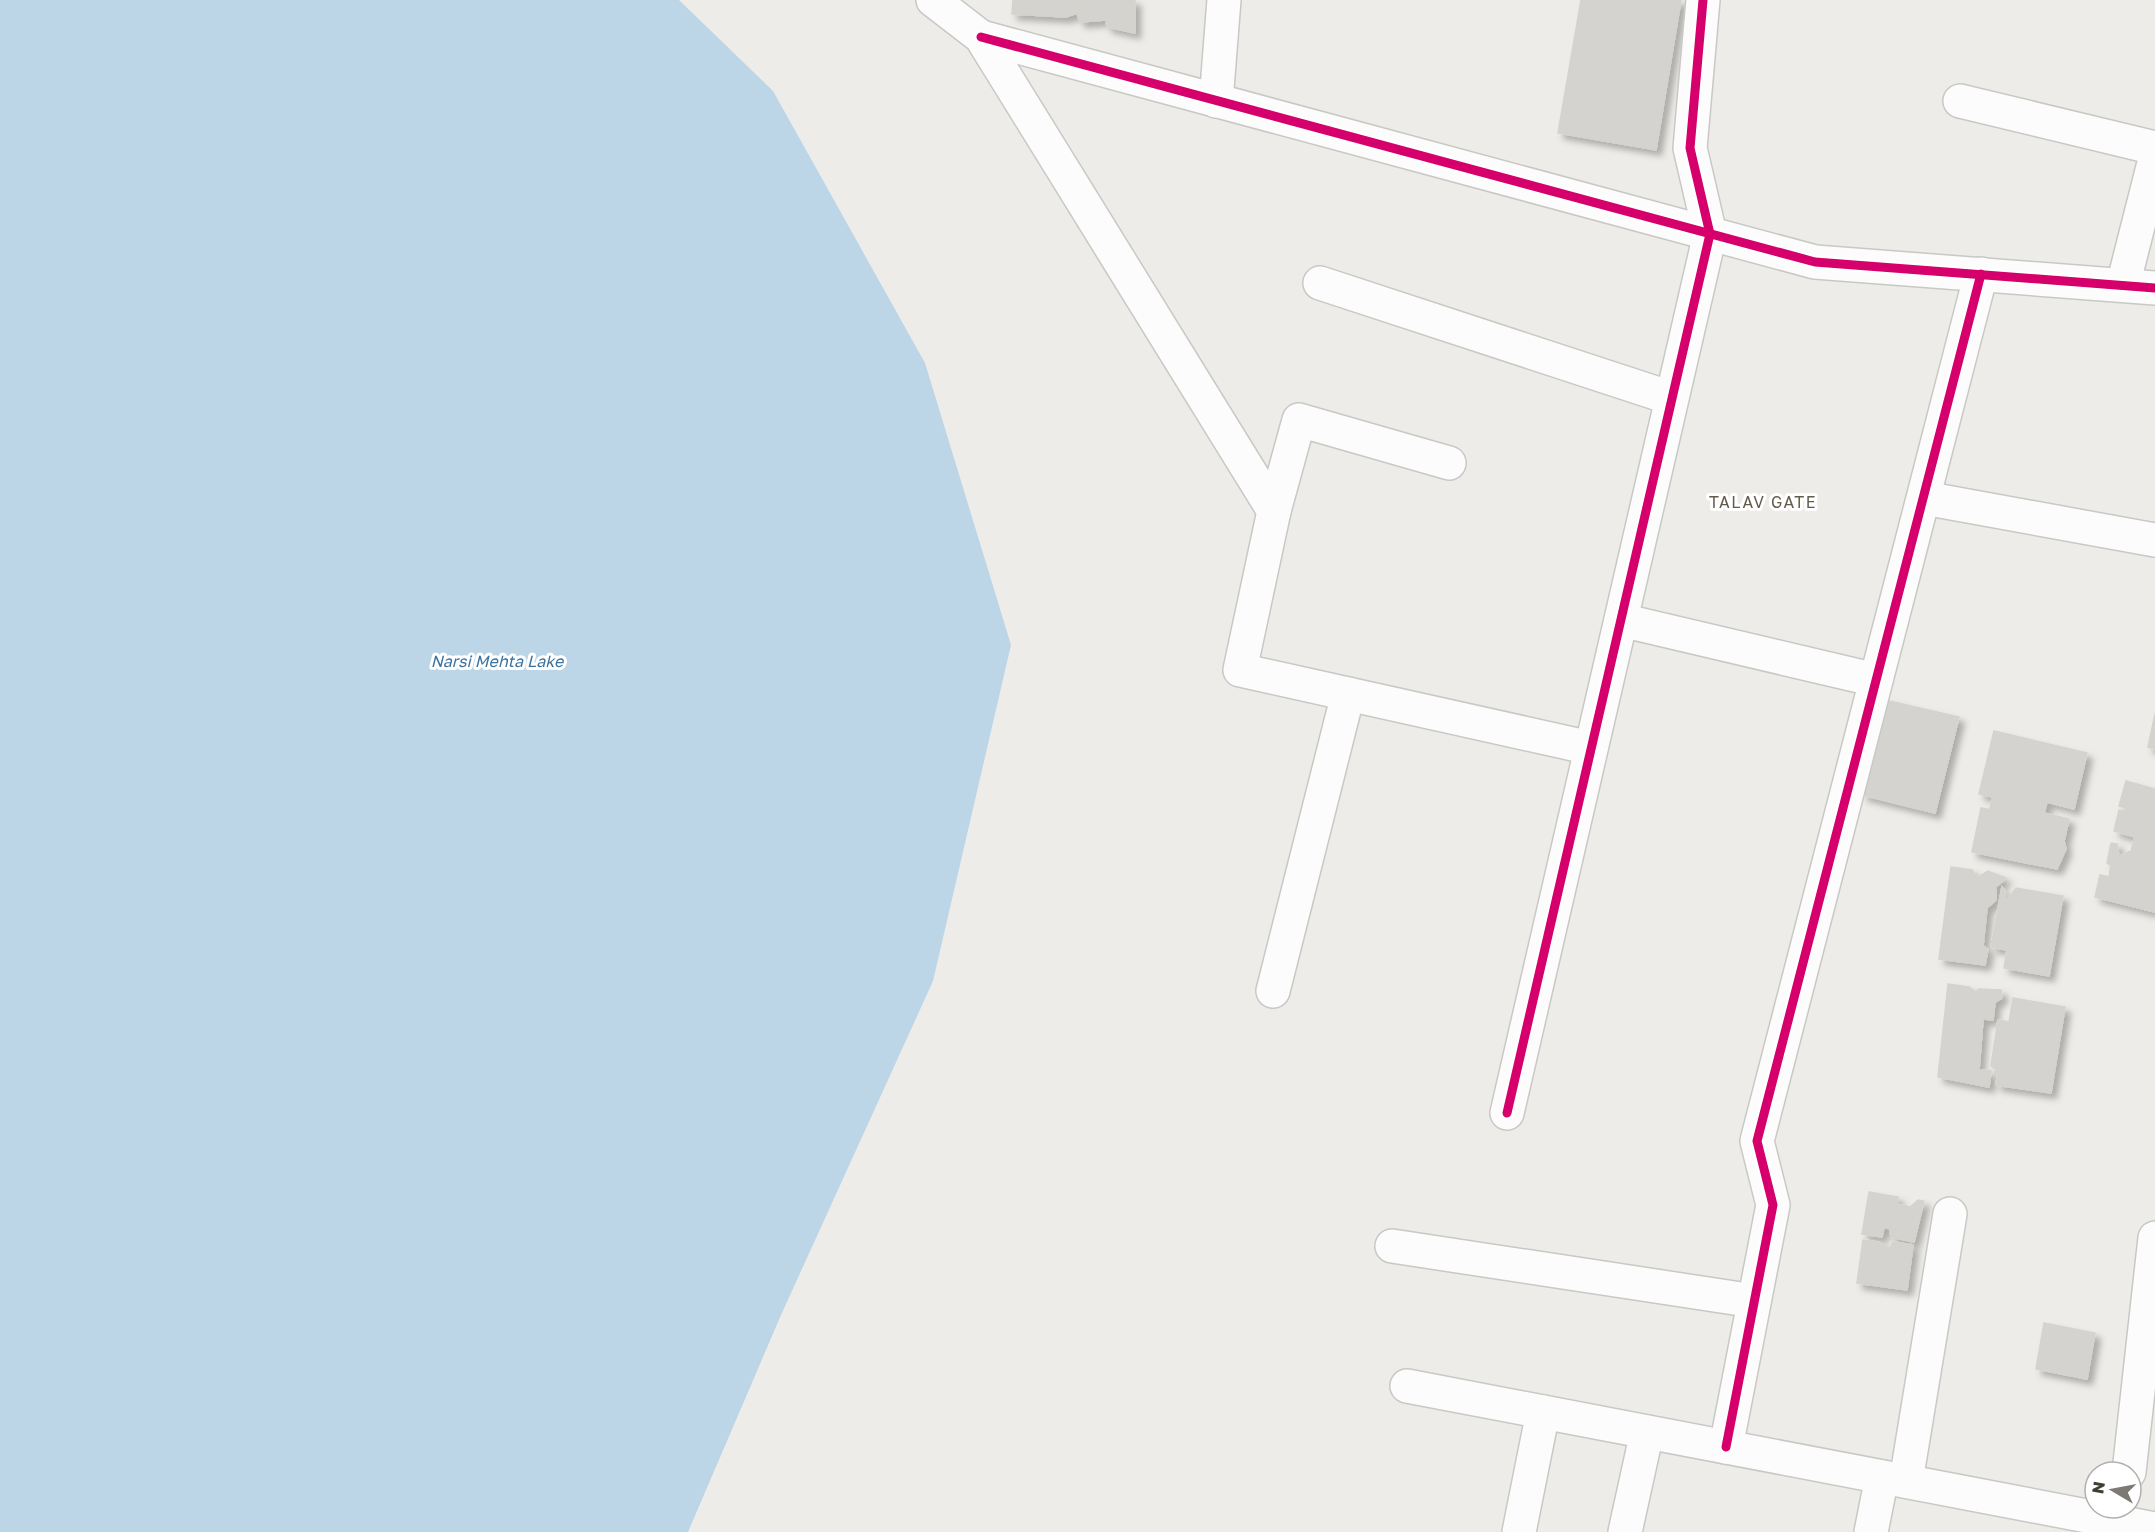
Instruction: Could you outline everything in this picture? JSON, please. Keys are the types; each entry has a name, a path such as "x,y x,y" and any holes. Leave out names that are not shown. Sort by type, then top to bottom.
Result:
{"street":[{"path":"933,0 981,37 1274,511"},
{"path":"1216,100 1224,0"},
{"path":"1507,1113 1710,234 1690,148 1703,0"},
{"path":"981,37 1815,262 2155,288"},
{"path":"1960,101 2155,148"},
{"path":"2123,285 2155,159"},
{"path":"1726,1447 1773,1205 1757,1141 1981,274"},
{"path":"1320,283 1671,398"},
{"path":"1449,463 1299,420 1274,511 1240,670 1591,748"},
{"path":"1924,498 2155,540"},
{"path":"1621,620 1876,680"},
{"path":"1273,991 1348,694"},
{"path":"1871,1532 1894,1479 1950,1214"},
{"path":"2130,1460 2155,1238"},
{"path":"1392,1246 1754,1301"},
{"path":"1407,1386 2123,1521 2155,1529"},
{"path":"1519,1532 1543,1412"},
{"path":"1624,1532 1647,1431"}],"water":[{"name":"Narsi Mehta Lake","path":"0,0 679,0 773,91 925,363 1011,645 933,981 781,1315 688,1532 0,1532"}],"building":[{"path":"1013,0 1135,0 1135,33 1107,27 1106,20 1080,22 1077,13 1066,17 1012,14"},
{"path":"1581,0 1681,0 1656,150 1558,133"},
{"path":"1885,700 1959,717 1935,813 1862,795"},
{"path":"2155,714 2155,749 2148,747"},
{"path":"1994,731 2087,753 2074,809 2047,802 2044,813 2069,819 2064,841 2066,849 2057,869 1972,852 1981,808 2028,817 1990,808 1993,797 1979,794"},
{"path":"2126,781 2155,789 2155,912 2095,897 2100,875 2109,877 2111,865 2107,863 2111,843 2117,844 2119,856 2131,851 2135,837 2114,831 2119,810 2125,812 2126,808 2119,806"},
{"path":"1951,867 1972,870 1977,878 1988,871 2006,878 1996,887 1996,900 1987,908 1983,946 1988,949 1985,965 1939,959"},
{"path":"2002,887 2005,890 2005,903 2016,888 2063,896 2049,976 2004,968 2007,950 1991,947"},
{"path":"1948,984 1969,987 1976,992 1979,989 2001,990 2002,998 1995,1002 1993,1020 1983,1019 1979,1070 1991,1071 1989,1087 1938,1077"},
{"path":"2013,998 2065,1007 2051,1093 1996,1085 1998,1071 1991,1066 1998,1020 2009,1022"},
{"path":"1869,1192 1898,1197 1897,1204 1910,1207 1918,1200 1924,1201 1914,1242 1891,1237 1890,1229 1884,1227 1882,1237 1862,1234"},
{"path":"1863,1240 1878,1242 1890,1248 1893,1242 1913,1245 1907,1290 1857,1283"},
{"path":"2044,1323 2095,1333 2087,1379 2036,1369"}],"cycle path":[{"path":"1507,1113 1710,234 1690,148 1703,0"},
{"path":"981,37 1815,262 2155,288"},
{"path":"1726,1447 1773,1205 1757,1141 1981,274"}],"district":[{"name":"TALAV GATE","path":"1763,502"}]}
